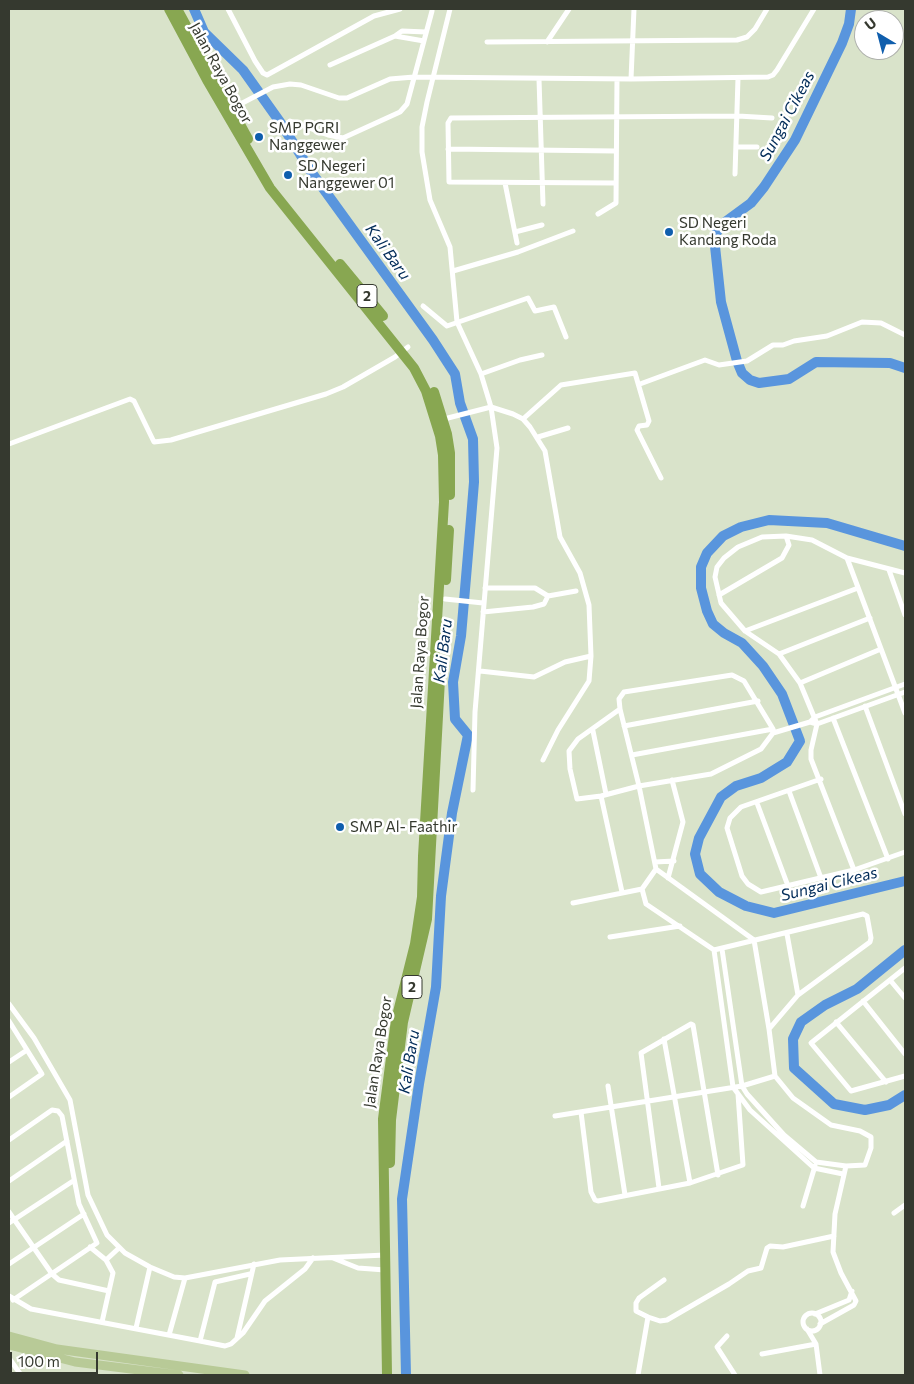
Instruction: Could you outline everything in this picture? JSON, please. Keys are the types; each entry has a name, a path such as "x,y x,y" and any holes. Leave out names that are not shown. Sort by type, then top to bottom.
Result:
{"highway":[{"name":"Jalan Raya Bogor","path":"169,9 232,108"},
{"name":"Jalan Raya Bogor","path":"177,9 232,108 270,188 405,349 420,364 444,419 450,453 445,599 429,895 422,946 403,1022 391,1120 387,1374"},
{"name":"Jalan Raya Bogor","path":"387,1374 385,1255 388,1225 383,1120 396,1020 414,944 422,897 444,502 443,455 436,417 405,349"}],"main road":[{"path":"9,1336 57,1349 245,1375"},
{"path":"9,1345 66,1360 179,1375"}],"street":[{"path":"228,9 255,61 263,73 267,75 374,16 400,9"},
{"path":"450,9 422,127 422,152 427,189 447,238 453,270 457,322 481,374 491,407 497,448 482,612 480,671 475,712 473,790"},
{"path":"547,42 569,9"},
{"path":"631,79 634,9"},
{"path":"487,42 737,40 747,37 755,29 767,9"},
{"path":"232,108 273,87 296,84 338,98 347,98 390,79 414,77 631,79 738,78 773,75 814,9"},
{"path":"290,121 328,135 343,138 400,112 408,104 432,11"},
{"path":"330,65 405,30 426,32"},
{"path":"395,36 424,41"},
{"path":"735,174 738,78"},
{"path":"539,79 543,204"},
{"path":"598,214 616,203 617,79"},
{"path":"616,183 449,182 448,123 451,118 738,116 772,118"},
{"path":"736,147 757,147"},
{"path":"448,149 616,151"},
{"path":"505,183 517,243"},
{"path":"515,232 542,225"},
{"path":"453,270 518,252 573,231"},
{"path":"422,306 446,326 528,298 535,311 554,307 566,337"},
{"path":"640,384 705,360 725,365 747,361 772,344 783,345 794,341 826,336 862,322 881,323 905,335"},
{"path":"9,444 130,399 134,401 154,442 171,440 326,394 343,387 405,349"},
{"path":"481,374 520,360 542,355"},
{"path":"524,419 561,386 617,377 632,372 635,373 640,384 649,421 647,425 639,426 637,430 661,478"},
{"path":"444,419 491,407 524,419 538,437 545,451 560,537 580,574 589,604 591,670 586,686 558,730 543,760"},
{"path":"538,437 568,428"},
{"path":"719,595 782,558 789,545 786,536"},
{"path":"854,870 811,754 817,724 813,719 800,682 779,654 745,631 721,603 715,577 717,567 731,552 762,537 786,536 812,540 848,558 905,573"},
{"path":"848,558 905,713"},
{"path":"889,570 905,614"},
{"path":"485,588 535,588 548,596 576,591"},
{"path":"745,631 858,588"},
{"path":"482,612 532,607 544,604 548,596"},
{"path":"445,599 483,603"},
{"path":"779,654 870,618"},
{"path":"800,682 881,649"},
{"path":"480,671 534,677 565,662 591,656"},
{"path":"573,903 642,889 656,869 639,786 620,709 619,699 624,692 732,675 744,681 758,702 773,731"},
{"path":"632,755 773,731 780,732 905,684"},
{"path":"817,724 905,692"},
{"path":"624,726 758,702"},
{"path":"865,706 905,814"},
{"path":"620,709 572,745 569,751 570,769 577,799 711,774 733,765 761,749 773,731"},
{"path":"833,718 888,859"},
{"path":"592,731 622,892"},
{"path":"821,779 742,807 730,818 728,824 742,876 748,884 761,892 854,870 905,852"},
{"path":"668,878 683,822 672,780"},
{"path":"789,791 821,878"},
{"path":"757,803 788,886"},
{"path":"655,862 674,861"},
{"path":"656,869 754,940 775,1076 793,1098 831,1125 860,1132 871,1137 868,1162 862,1166 816,1162 784,1135 758,1107 742,1086 722,949"},
{"path":"642,889 646,904 714,950 787,934 863,914 867,916 870,942 798,995 769,1029"},
{"path":"610,937 680,926"},
{"path":"787,934 798,995"},
{"path":"714,950 733,1087 750,1110 814,1168 843,1174"},
{"path":"905,968 811,1043 852,1091 905,1076"},
{"path":"890,980 905,998"},
{"path":"862,1001 905,1054"},
{"path":"9,1004 34,1038 70,1100 88,1195 102,1227 118,1248 150,1267 174,1277 185,1278 280,1260 385,1255"},
{"path":"9,1021 42,1074 9,1097"},
{"path":"836,1022 886,1082"},
{"path":"659,1188 641,1053 691,1024 693,1025 718,1175"},
{"path":"664,1039 690,1182"},
{"path":"9,1062 26,1050"},
{"path":"555,1116 675,1096 705,1093 742,1086 775,1076"},
{"path":"608,1086 613,1107 625,1195"},
{"path":"582,1112 591,1192 595,1200 598,1201 718,1175 744,1164 738,1094"},
{"path":"9,1140 55,1109 62,1116 73,1181 84,1214 97,1242 52,1274 11,1298"},
{"path":"740,1116 750,1110"},
{"path":"9,1181 67,1141"},
{"path":"803,1206 816,1162"},
{"path":"807,1329 815,1330 820,1325 854,1305 856,1301 833,1252 843,1174 846,1166"},
{"path":"11,1222 73,1181"},
{"path":"894,1213 905,1205"},
{"path":"9,1212 11,1222 52,1274 59,1280 109,1291"},
{"path":"9,1264 84,1214"},
{"path":"664,1280 639,1298 636,1303 636,1311 660,1321 667,1320 748,1271 761,1268 768,1247 783,1247 834,1236"},
{"path":"90,1248 106,1260 113,1273 102,1322"},
{"path":"106,1260 118,1248"},
{"path":"330,1257 353,1267 386,1270"},
{"path":"11,1298 31,1309 225,1346 236,1339 265,1301 305,1269 313,1258"},
{"path":"236,1339 250,1274 254,1264"},
{"path":"136,1328 150,1267"},
{"path":"200,1341 215,1282 250,1274"},
{"path":"169,1335 185,1278"},
{"path":"816,1344 803,1323 805,1317 810,1313 815,1314 849,1300 852,1291"},
{"path":"815,1314 820,1318 816,1344 820,1375"},
{"path":"638,1375 648,1316"},
{"path":"727,1336 717,1347 735,1375"},
{"path":"762,1354 816,1344"},
{"path":"9,1358 21,1375"}],"waterway":[{"name":"Kali Baru","path":"194,9 204,32 243,70 280,122 312,173 433,340 455,374 460,403 473,439 474,482 471,519 461,636 453,682 455,719 468,735 452,813 441,896 436,987 402,1199 406,1375"},
{"name":"Sungai Cikeas","path":"851,9 849,24 842,43 795,140 751,203 721,225 714,237 721,302 737,361 742,373 750,380 759,383 789,379 816,362 890,363 905,368"},
{"name":"Sungai Cikeas","path":"905,546 827,523 769,520 741,527 723,536 707,553 701,567 701,588 707,611 713,624 742,643 763,666 782,694 800,741 787,762 761,778 736,786 721,797 699,838 695,854 700,874 719,892 746,906 774,913 905,881"},
{"name":"Sungai Cikeas","path":"905,950 857,989 825,1005 801,1022 793,1039 794,1068 834,1104 865,1110 889,1105 905,1095"}],"place":[{"name":"SMP PGRI Nanggewer","path":"259,137"},
{"name":"SD Negeri Nanggewer 01","path":"288,175"},
{"name":"SD Negeri Kandang Roda","path":"669,232"},
{"name":"SMP Al- Faathir","path":"340,827"}]}
